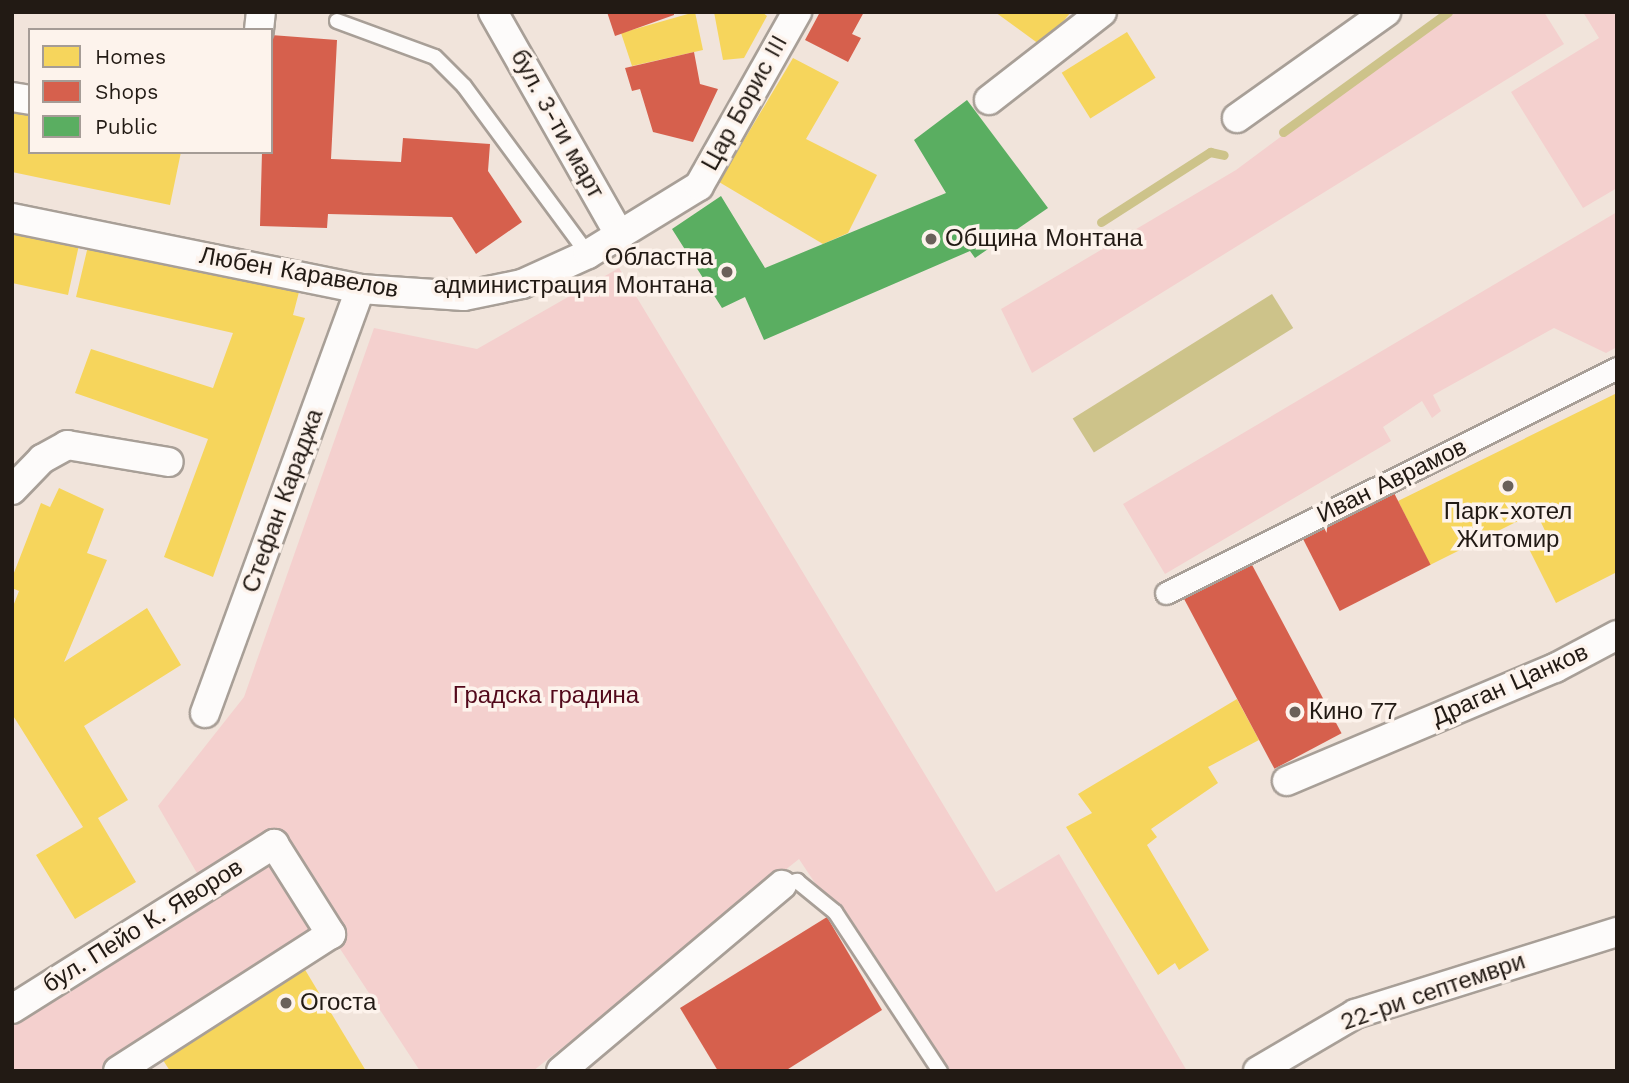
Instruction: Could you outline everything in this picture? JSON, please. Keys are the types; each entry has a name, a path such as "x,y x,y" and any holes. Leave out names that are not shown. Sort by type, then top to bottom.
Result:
{"street":[{"name":"бул. 3-ти март","path":"494,12 620,236"},
{"name":"Цар Борис III","path":"620,236 699,186 797,12"},
{"path":"989,100 1102,12"},
{"path":"1237,118 1386,12"},
{"name":"Любен Каравелов","path":"12,218 359,289 464,296 522,284 620,236"},
{"name":"Стефан Караджа","path":"205,713 359,289"},
{"name":"Иван Аврамов","path":"1166,593 1617,369"},
{"path":"12,490 42,459 67,445 169,462"},
{"name":"Драган Цанков","path":"1287,781 1555,668 1617,635"},
{"name":"бул. Пейо К. Яворов","path":"12,1009 274,844 331,934 118,1071"},
{"path":"561,1071 782,885"},
{"name":"22-ри септември","path":"1258,1071 1355,1014 1617,932"}],"lane":[{"path":"337,21 435,57 464,86 588,254"},
{"path":"782,885 797,881 835,912 940,1071"}],"green space":[{"path":"1448,12 1544,12 1564,44 1032,373 1001,309 1236,170"},
{"path":"1583,12 1617,12 1617,188 1583,208 1511,92 1599,38"},
{"path":"1617,212 1617,347 1606,353 1554,328 1433,395 1441,411 1432,418 1422,401 1383,427 1391,441 1165,574 1123,504"},
{"name":"Градска градина","path":"619,268 996,892 1059,854 1187,1071 940,1071 799,859 533,1071 420,1071 331,935 109,1071 12,1071 12,1015 205,887 158,806 244,697 374,328 477,349"}],"shaded area":[{"path":"1272,294 1293,328 1094,452 1073,419"}],"building: Homes":[{"path":"695,12 703,50 632,66 621,33"},
{"path":"714,12 762,12 767,16 744,58 723,60"},
{"path":"995,12 1068,12 1070,13 1043,47"},
{"path":"1127,32 1156,78 1090,119 1062,73"},
{"path":"793,58 839,82 806,139 877,175 848,233 823,244 719,182"},
{"path":"12,110 28,114 28,154 181,154 170,205 12,172"},
{"path":"12,231 79,245 68,295 12,283"},
{"path":"88,246 299,292 293,315 305,318 213,577 164,557 208,439 75,393 91,349 213,388 233,333 76,297"},
{"name":"Парк-хотел Житомир","path":"1617,393 1617,572 1556,603 1528,547 1548,537 1536,512 1430,565 1398,501"},
{"path":"59,488 104,509 87,553 107,560 64,662 147,608 181,665 84,726 128,800 98,818 136,882 75,919 36,855 83,827 12,714 12,609 19,591 12,588 12,578 41,503 50,507"},
{"path":"1237,699 1259,740 1208,767 1218,783 1151,829 1157,837 1147,845 1209,950 1179,970 1175,963 1158,975 1066,827 1092,813 1078,794"},
{"name":"Огоста","path":"304,968 366,1071 170,1071 161,1057"}],"building: Shops":[{"path":"607,12 674,12 674,15 615,36"},
{"path":"820,12 864,12 852,34 861,38 848,62 805,40"},
{"path":"273,35 337,40 331,159 401,162 403,138 490,144 488,171 522,222 476,254 452,217 328,214 327,228 260,226 262,154 273,154"},
{"path":"694,52 700,84 718,89 693,142 653,132 640,89 632,91 625,68"},
{"path":"1392,489 1431,565 1340,611 1301,535"},
{"path":"1250,561 1342,733 1274,769 1183,597"},
{"path":"827,917 882,1010 785,1071 718,1071 680,1008"}],"building: Public":[{"path":"967,100 1048,208 975,258 970,251 764,340 745,297 722,308 672,229 721,196 765,268 946,193 914,140"}],"waterway":[{"path":"1283,132 1448,12"},
{"path":"1101,222 1210,152 1224,155"}],"place":[{"name":"Община Монтана","path":"931,239"},
{"name":"Областна администрация Монтана","path":"727,272"},
{"name":"Парк-хотел Житомир","path":"1508,486"},
{"name":"Кино 77","path":"1295,712"},
{"name":"Огоста","path":"286,1003"}]}
